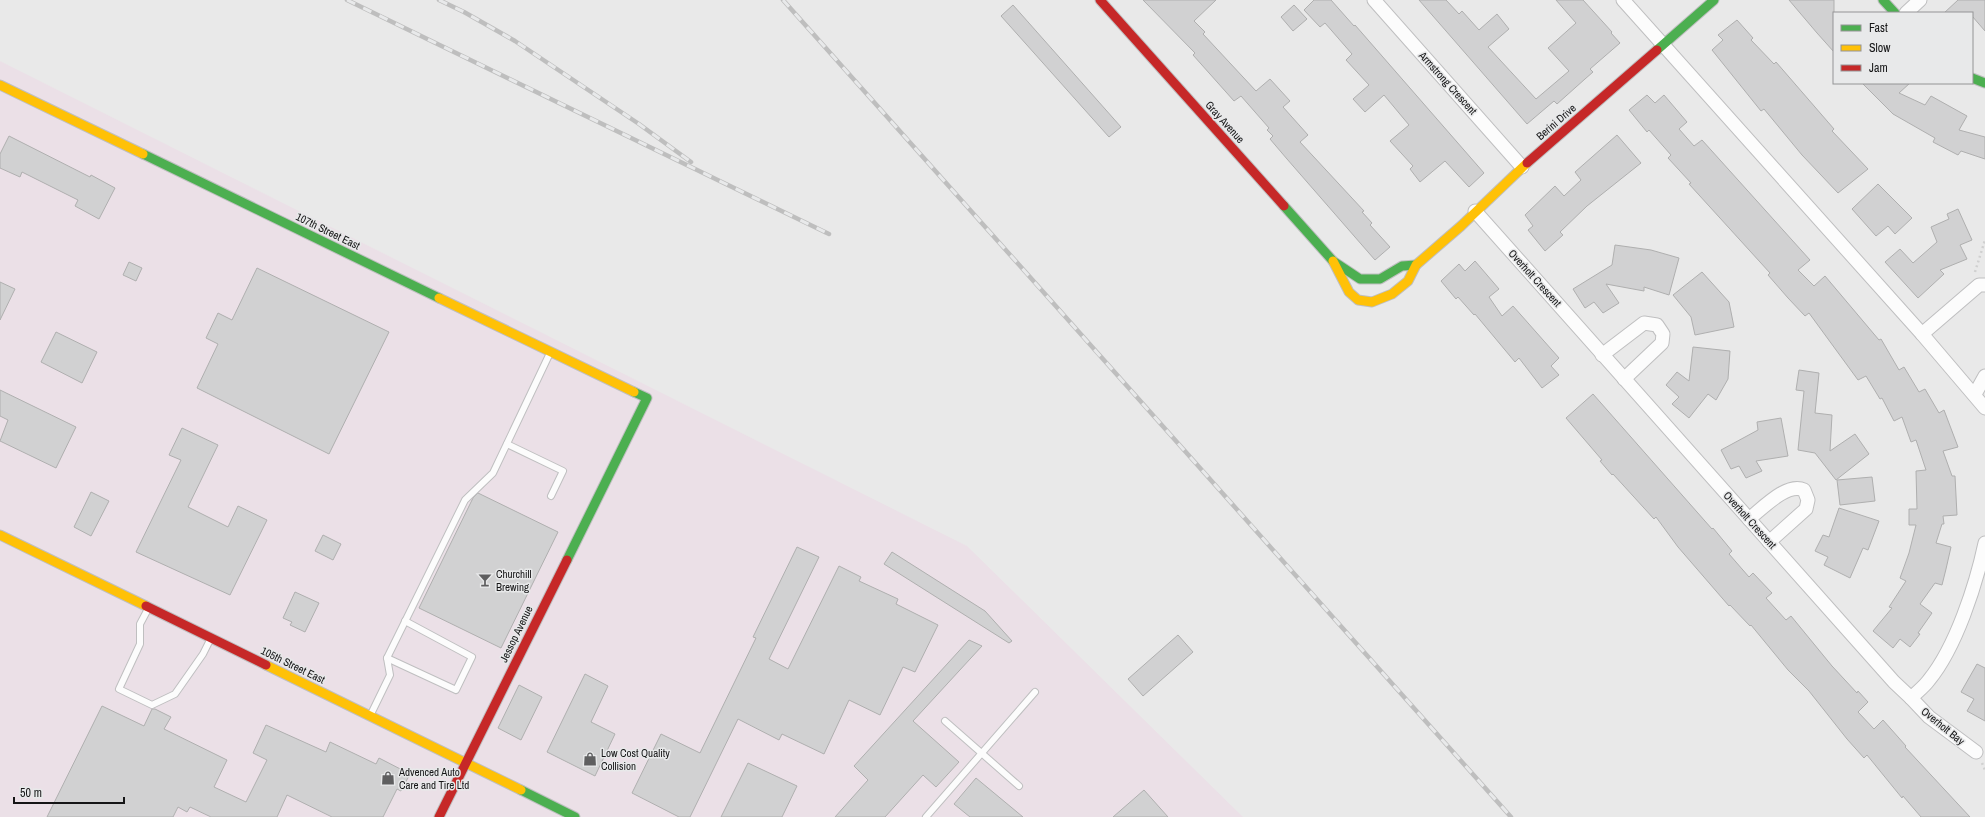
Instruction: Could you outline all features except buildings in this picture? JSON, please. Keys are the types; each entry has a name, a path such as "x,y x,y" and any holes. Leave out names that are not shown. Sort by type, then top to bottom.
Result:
{"street":[{"name":"Gray Avenue","path":"1100,0 1333,261 1349,292 1358,300 1372,302 1392,294 1408,281 1416,265"},
{"name":"Armstrong Crescent","path":"1374,0 1522,167"},
{"path":"1623,0 1922,334 1975,394 1985,408"},
{"name":"Berini Drive","path":"1416,265 1522,167 1714,0"},
{"path":"1883,0 1894,12"},
{"path":"1907,12 1920,0"},
{"path":"1973,78 1985,83"},
{"name":"107th Street East","path":"0,85 647,398"},
{"name":"Overholt Crescent","path":"1475,211 1894,682 1911,698"},
{"name":"Gray Avenue","path":"1333,261 1360,279 1380,279 1402,266 1416,265"},
{"path":"1922,334 1979,285 1985,285"},
{"path":"1602,355 1644,323 1657,325 1663,334 1662,343 1624,379"},
{"path":"1975,394 1985,376"},
{"name":"Jessop Avenue","path":"439,817 647,398"},
{"path":"1749,519 1786,490 1798,488 1804,490 1808,500 1806,509 1770,542"},
{"name":"105th Street East","path":"0,535 575,817"},
{"path":"1911,698 1929,680 1950,645 1978,574 1985,543"},
{"name":"Overholt Bay","path":"1911,698 1929,717 1976,752"}],"lane":[{"path":"369,716 390,675 386,658 465,500 493,473 551,352"},
{"path":"507,444 563,471 551,496"},
{"path":"148,608 140,624 140,644 119,689 152,705 175,694 203,654 211,639"},
{"path":"386,658 456,690 472,657 405,621"},
{"path":"926,817 1036,692"},
{"path":"945,721 1019,786"}],"path":[{"path":"1975,274 1985,240"}],"shaded area":[{"path":"0,61 967,546 1243,817 0,817"}],"railway":[{"path":"347,0 829,234"},
{"path":"439,0 464,12 515,41 639,124 691,162"},
{"path":"783,0 1511,817"}],"traffic: fast":[{"path":"1657,50 1714,0"},
{"path":"1883,0 1894,12"},
{"path":"1973,78 1985,83"},
{"path":"143,154 439,298"},
{"path":"1284,206 1333,261 1360,279 1380,279 1402,266 1416,265"},
{"path":"567,560 647,398 634,392"},
{"path":"521,790 575,817"}],"traffic: slow":[{"path":"0,85 143,154"},
{"path":"1333,261 1349,292 1358,300 1372,302 1392,294 1408,281 1416,265 1461,226 1527,163"},
{"path":"439,298 634,392"},
{"path":"0,535 146,606"},
{"path":"266,665 521,790"}],"traffic: jam":[{"path":"1100,0 1284,206"},
{"path":"1527,163 1657,50"},
{"path":"439,817 567,560"},
{"path":"146,606 266,665"}],"place":[{"name":"Churchill Brewing","path":"485,580"},
{"name":"Low Cost Quality Collision","path":"590,759"},
{"name":"Advenced Auto Care and Tire Ltd","path":"388,778"}]}
